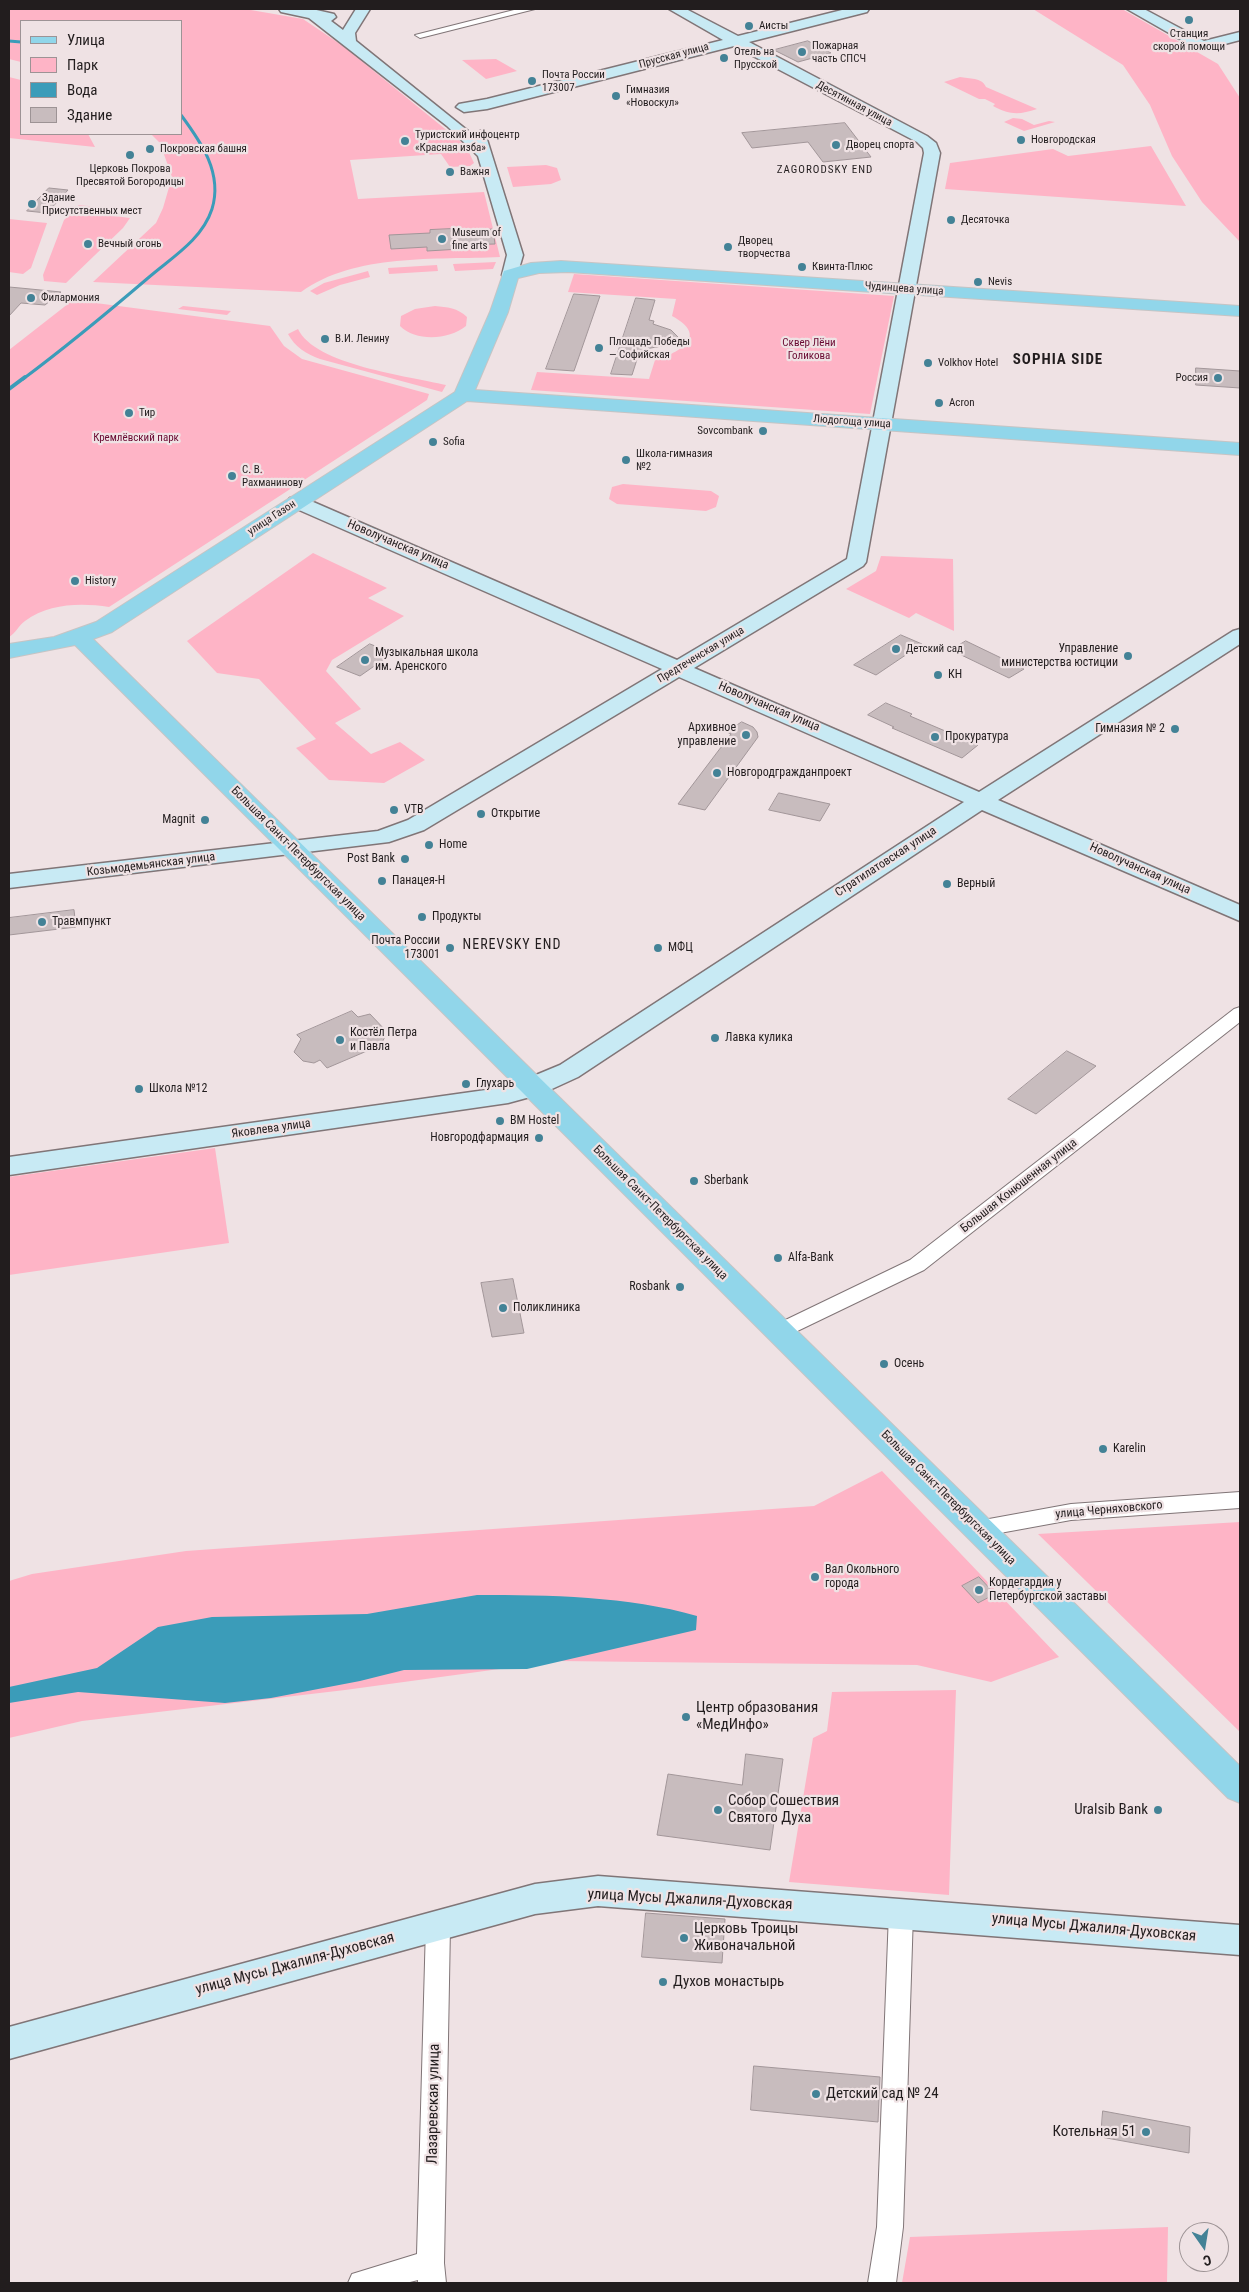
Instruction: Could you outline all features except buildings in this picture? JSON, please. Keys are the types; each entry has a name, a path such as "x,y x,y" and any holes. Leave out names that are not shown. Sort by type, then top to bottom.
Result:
{"main road":[{"name":"Чудинцева улица","path":"510,275 530,268 568,267 1240,312"},
{"path":"463,395 501,306 510,275"},
{"name":"Людогоща улица","path":"463,395 1240,449"},
{"name":"улица Газон","path":"9,651 53,646 80,638 104,627 463,395"},
{"name":"Большая Санкт-Петербургская улица","path":"80,638 1240,1788"}],"street":[{"path":"290,9 354,24"},
{"path":"348,40 348,33 363,9"},
{"path":"420,35 530,9"},
{"name":"Десятинная улица","path":"676,9 922,139 930,146 932,153 905,289"},
{"name":"Прусская улица","path":"473,109 734,40 862,9"},
{"path":"1134,9 1202,46 1240,36"},
{"path":"312,13 421,98 484,153"},
{"path":"421,98 440,106 473,109"},
{"path":"443,117 464,121 473,109"},
{"path":"443,117 445,110 473,109"},
{"path":"473,109 484,153 515,255 510,275"},
{"name":"Чудинцева улица","path":"515,255 532,262 568,267"},
{"name":"Предтеченская улица","path":"293,848 381,837 424,820 856,562 905,289"},
{"name":"Новолучанская улица","path":"297,502 982,799 1240,914"},
{"name":"Стратилатовская улица","path":"532,1088 568,1071 982,799 1240,635"},
{"path":"270,826 314,834 381,837"},
{"name":"Козьмодемьянская улица","path":"9,881 293,848"},
{"name":"Большая Конюшенная улица","path":"780,1331 917,1265 1240,1013"},
{"name":"Яковлева улица","path":"9,1166 498,1096 532,1088"},
{"name":"улица Черняховского","path":"978,1529 1071,1512 1240,1500"},
{"name":"улица Мусы Джалиля-Духовская","path":"9,2043 535,1899 598,1891 1240,1940"},
{"path":"882,2283 890,2227 901,1913"},
{"name":"Лазаревская улица","path":"431,2273 438,1926"},
{"path":"362,2283 431,2273"}],"green space":[{"path":"9,9 245,9 303,19 343,46 466,146 474,163 470,166 450,167 441,154 350,160 358,199 484,192 500,257 423,259 371,265 346,270 322,279 301,292 93,282 156,223 163,208 172,177 160,143 152,135 182,135 182,20 20,20 20,62 9,59"},
{"path":"1033,9 1122,9 1218,64 1240,98 1240,242 1202,202 1172,156 1150,105 1123,65"},
{"path":"496,59 517,71 486,79 462,60"},
{"path":"9,77 20,80 20,135 89,135 95,147 9,138"},
{"path":"960,77 978,80 986,87 1037,109 1020,113 1005,111 993,106 995,104 985,99 979,99 944,82"},
{"path":"1013,118 1022,119 1034,125 1049,121 1055,122 1024,131 1004,122"},
{"path":"1151,146 1186,206 945,189 950,163 1053,149 1068,156"},
{"path":"546,165 557,168 561,180 551,184 513,187 507,167"},
{"path":"79,205 107,208 114,216 130,218 123,228 66,283 44,281 43,275 64,220"},
{"path":"9,219 47,223 31,268 23,274 9,272"},
{"path":"496,262 493,269 455,271 453,264"},
{"path":"437,265 438,271 389,274 388,268"},
{"path":"368,271 370,277 340,285 317,295 310,291 324,283"},
{"name":"Сквер Лёни Голикова","path":"574,274 894,296 870,414 531,390 537,372 649,379 655,360 682,348 690,337 689,330 683,323 672,316 676,299 568,292"},
{"name":"Кремлёвский парк","path":"73,300 270,326 284,346 302,359 429,394 427,400 109,607 77,605 44,611 25,621 9,637 9,350"},
{"path":"183,306 231,311 227,315 178,309"},
{"path":"435,306 460,312 467,317 466,326 451,334 423,337 415,335 400,326 401,316 415,309"},
{"path":"298,329 308,341 323,352 342,360 387,373 446,385 442,392 320,359 301,349 291,339 288,334"},
{"path":"623,484 711,491 719,496 716,507 706,511 617,504 609,499 612,487"},
{"path":"313,553 387,588 368,598 404,616 332,660 326,671 361,709 335,723 371,754 400,742 425,760 384,783 329,780 296,748 316,739 259,679 217,673 187,641"},
{"path":"881,556 953,559 954,631 916,613 909,618 846,589 876,571"},
{"path":"215,1148 229,1243 9,1275 9,1177"},
{"path":"882,1471 1059,1657 991,1682 917,1665 558,1661 345,1690 82,1721 9,1738 9,1581 32,1574 186,1551 814,1506"},
{"path":"1240,1522 1240,1732 1038,1534"},
{"path":"956,1690 949,1895 789,1882 813,1738 827,1731 832,1692"},
{"path":"1168,2227 1167,2283 902,2283 910,2237"}],"water":[{"path":"477,1595 560,1596 644,1604 697,1616 696,1630 527,1669 404,1670 360,1681 271,1698 225,1703 78,1692 9,1703 9,1687 97,1668 158,1627 212,1617 367,1614"}],"waterway":[{"path":"9,41 20,42"},
{"path":"23,379 176,256 201,230 212,209 215,183 208,159 196,136 182,116"},
{"path":"9,389 25,377"}],"place":[{"name":"Станция скорой помощи","path":"1189,20"},
{"name":"Аисты","path":"749,26"},
{"name":"Пожарная часть СПСЧ","path":"802,52"},
{"name":"Отель на Прусской","path":"724,58"},
{"name":"Почта России 173007","path":"532,81"},
{"name":"Гимназия «Новоскул»","path":"616,96"},
{"name":"Новгородская","path":"1021,140"},
{"name":"Туристский инфоцентр «Красная изба»","path":"405,141"},
{"name":"Дворец спорта","path":"836,145"},
{"name":"Покровская башня","path":"150,149"},
{"name":"Церковь Покрова Пресвятой Богородицы","path":"130,155"},
{"name":"Важня","path":"450,172"},
{"name":"Здание Присутственных мест","path":"32,204"},
{"name":"Десяточка","path":"951,220"},
{"name":"Museum of fine arts","path":"442,239"},
{"name":"Вечный огонь","path":"88,244"},
{"name":"Дворец творчества","path":"728,247"},
{"name":"Квинта-Плюс","path":"802,267"},
{"name":"Nevis","path":"978,282"},
{"name":"Филармония","path":"31,298"},
{"name":"В.И. Ленину","path":"325,339"},
{"name":"Площадь Победы — Софийская","path":"599,348"},
{"name":"Volkhov Hotel","path":"928,363"},
{"name":"Россия","path":"1218,378"},
{"name":"Acron","path":"939,403"},
{"name":"Тир","path":"129,413"},
{"name":"Sovcombank","path":"763,431"},
{"name":"Sofia","path":"433,442"},
{"name":"Школа-гимназия №2","path":"626,460"},
{"name":"С. В. Рахманинову","path":"232,476"},
{"name":"History","path":"75,581"},
{"name":"Детский сад","path":"896,649"},
{"name":"Управление министерства юстиции","path":"1128,656"},
{"name":"Музыкальная школа им. Аренского","path":"365,660"},
{"name":"КН","path":"938,675"},
{"name":"Гимназия № 2","path":"1175,729"},
{"name":"Архивное управление","path":"746,735"},
{"name":"Прокуратура","path":"935,737"},
{"name":"Новгородгражданпроект","path":"717,773"},
{"name":"VTB","path":"394,810"},
{"name":"Открытие","path":"481,814"},
{"name":"Magnit","path":"205,820"},
{"name":"Home","path":"429,845"},
{"name":"Post Bank","path":"405,859"},
{"name":"Панацея-Н","path":"382,881"},
{"name":"Верный","path":"947,884"},
{"name":"Продукты","path":"422,917"},
{"name":"Травмпункт","path":"42,922"},
{"name":"Почта России 173001","path":"450,948"},
{"name":"МФЦ","path":"658,948"},
{"name":"Лавка кулика","path":"715,1038"},
{"name":"Костёл Петра и Павла","path":"340,1040"},
{"name":"Глухарь","path":"466,1084"},
{"name":"Школа №12","path":"139,1089"},
{"name":"BM Hostel","path":"500,1121"},
{"name":"Новгородфармация","path":"539,1138"},
{"name":"Sberbank","path":"694,1181"},
{"name":"Alfa-Bank","path":"778,1258"},
{"name":"Rosbank","path":"680,1287"},
{"name":"Поликлиника","path":"503,1308"},
{"name":"Осень","path":"884,1364"},
{"name":"Karelin","path":"1103,1449"},
{"name":"Вал Окольного города","path":"815,1577"},
{"name":"Кордегардия у Петербургской заставы","path":"979,1590"},
{"name":"Центр образования «МедИнфо»","path":"686,1717"},
{"name":"Собор Сошествия Святого Духа","path":"718,1810"},
{"name":"Uralsib Bank","path":"1158,1810"},
{"name":"Церковь Троицы Живоначальной","path":"684,1938"},
{"name":"Духов монастырь","path":"663,1982"},
{"name":"Детский сад № 24","path":"816,2094"},
{"name":"Котельная 51","path":"1146,2132"}],"district":[{"name":"ZAGORODSKY END","path":"825,170"},
{"name":"SOPHIA SIDE","path":"1058,360"},
{"name":"NEREVSKY END","path":"512,945"}]}
